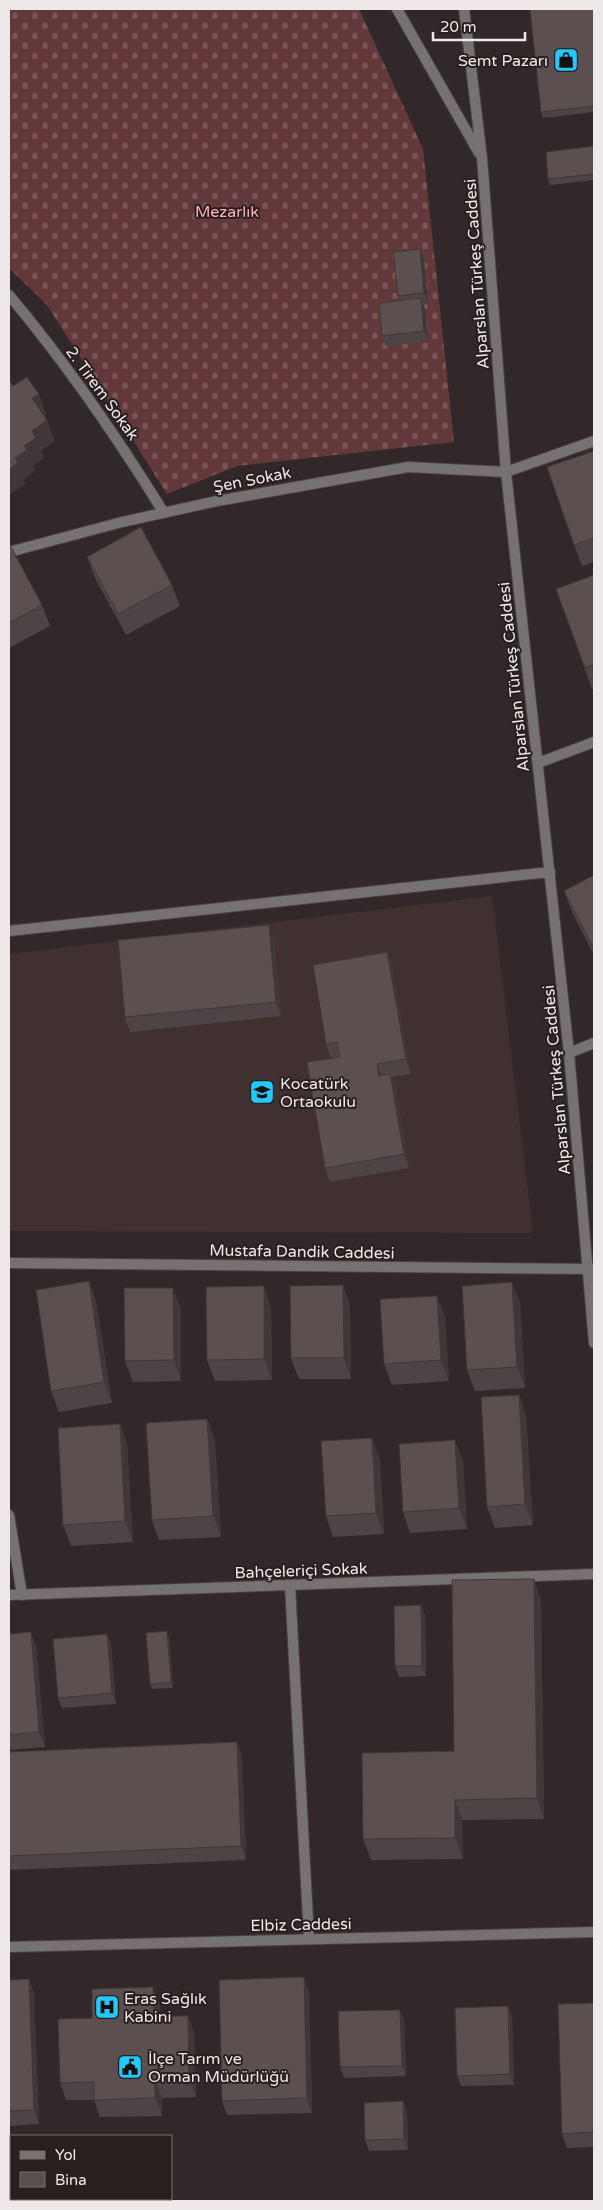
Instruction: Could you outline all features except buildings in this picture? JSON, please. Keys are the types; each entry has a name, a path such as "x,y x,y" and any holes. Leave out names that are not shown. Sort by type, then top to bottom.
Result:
{"street":[{"path":"397,9 482,158"},
{"name":"Alparslan Türkeş Caddesi","path":"464,9 482,158 506,472 591,1269 594,1342"},
{"name":"2. Tirem Sokak","path":"9,295 86,393 127,452 164,513"},
{"path":"506,472 594,441"},
{"name":"Şen Sokak","path":"9,552 164,513 293,486 408,466 506,472"},
{"path":"538,763 594,742"},
{"path":"9,931 550,872"},
{"path":"569,1052 594,1043"},
{"name":"Mustafa Dandik Caddesi","path":"9,1264 591,1269"},
{"path":"9,1515 22,1595"},
{"name":"Bahçeleriçi Sokak","path":"9,1595 594,1574"},
{"path":"290,1585 309,1939"},
{"name":"Elbiz Caddesi","path":"9,1946 594,1932"}],"shaded area":[{"name":"Kocatürk Ortaokulu","path":"492,896 533,1233 9,1231 9,954"}],"green space":[{"name":"Mezarlık","path":"9,9 359,9 423,149 454,442 237,466 167,494 47,305 9,268"}],"place":[{"name":"Semt Pazarı","path":"566,60"},
{"name":"Kocatürk Ortaokulu","path":"262,1092"},
{"name":"Eras Sağlık Kabini","path":"107,2007"},
{"name":"İlçe Tarım ve Orman Müdürlüğü","path":"130,2067"}]}
